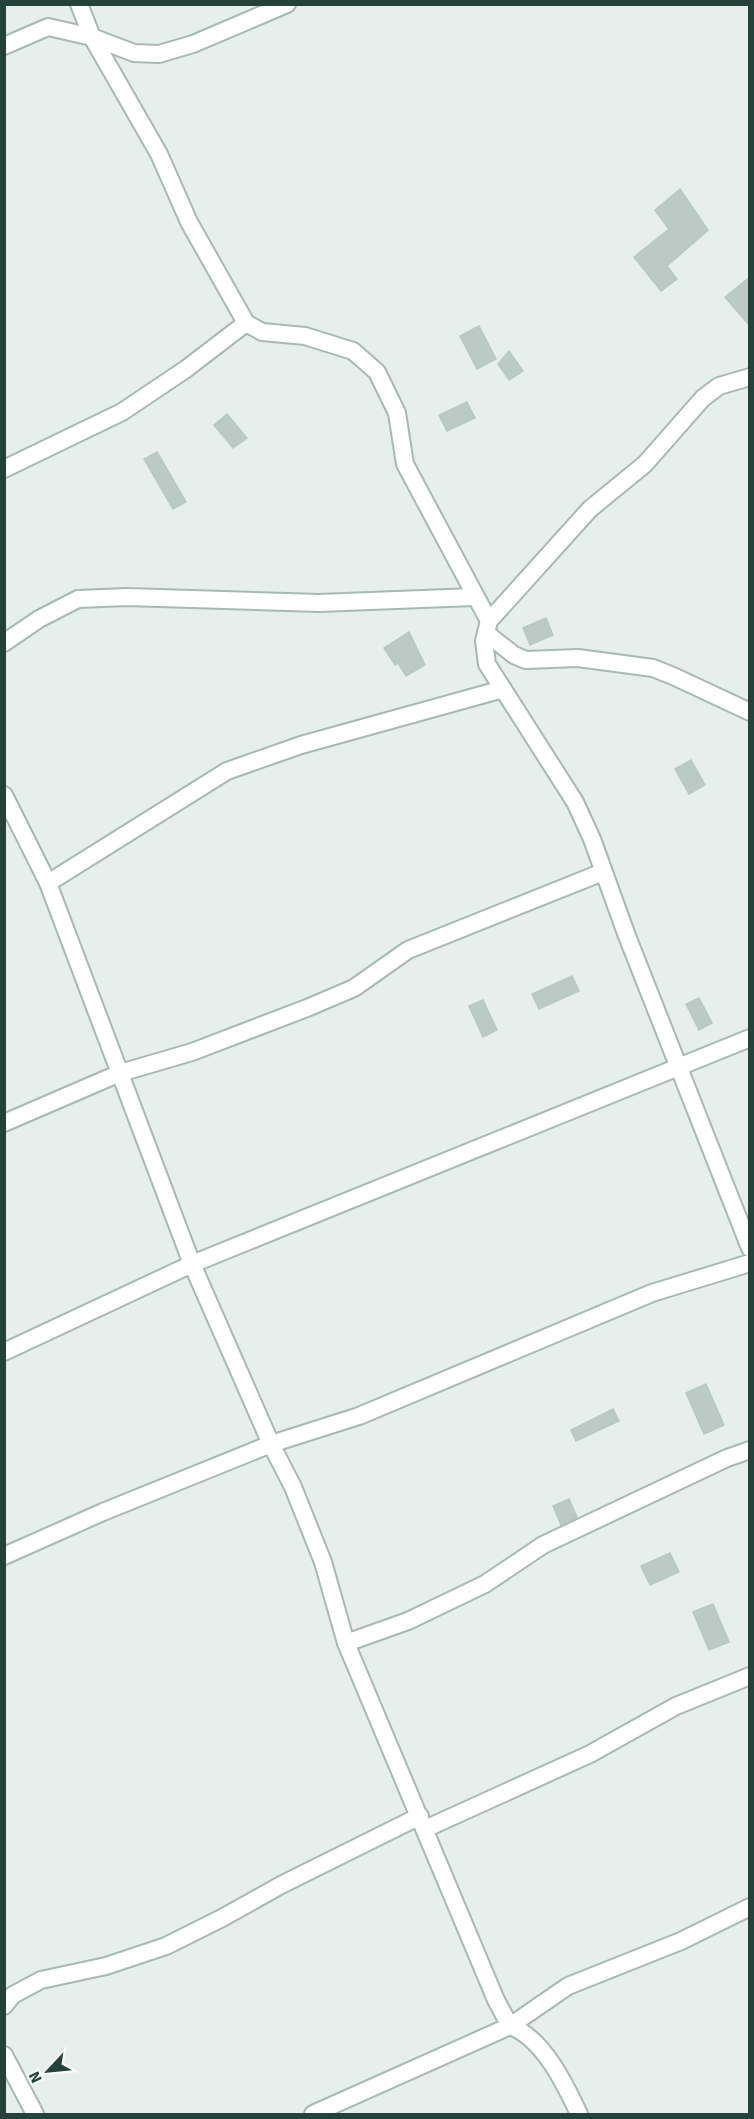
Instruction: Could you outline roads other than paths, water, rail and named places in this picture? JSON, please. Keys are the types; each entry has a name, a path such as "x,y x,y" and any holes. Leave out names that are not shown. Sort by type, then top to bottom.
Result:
{"street":[{"path":"80,4 92,38 159,154 189,222 246,323 262,332 305,336 353,351 377,372 397,412 405,464 474,597 487,627 514,655 526,660 578,658 653,668 750,712"},
{"path":"4,46 48,27 92,38 134,53 159,54 193,44 287,4"},
{"path":"4,470 122,412 186,369 246,323"},
{"path":"750,377 719,386 703,398 645,464 590,509 487,627 484,640 487,664 576,802 750,1248"},
{"path":"4,643 39,619 78,599 127,597 319,603 474,597"},
{"path":"48,883 227,771 301,745 503,689"},
{"path":"6,800 48,883 192,1264 293,1487 324,1562 346,1643 496,2000 510,2026 523,2031 545,2053 579,2115"},
{"path":"4,1123 120,1073 192,1052 307,1008 354,988 408,950 603,872"},
{"path":"4,1352 192,1264 750,1038"},
{"path":"4,1556 104,1512 272,1444 359,1416 652,1293 750,1263"},
{"path":"346,1643 408,1621 485,1584 543,1545 727,1458 750,1450"},
{"path":"4,2006 13,1995 41,1980 106,1966 166,1946 281,1885 423,1822 590,1754 676,1706 750,1676"},
{"path":"313,2115 510,2026 568,1986 681,1941 750,1907"},
{"path":"4,2055 35,2115"}]}
